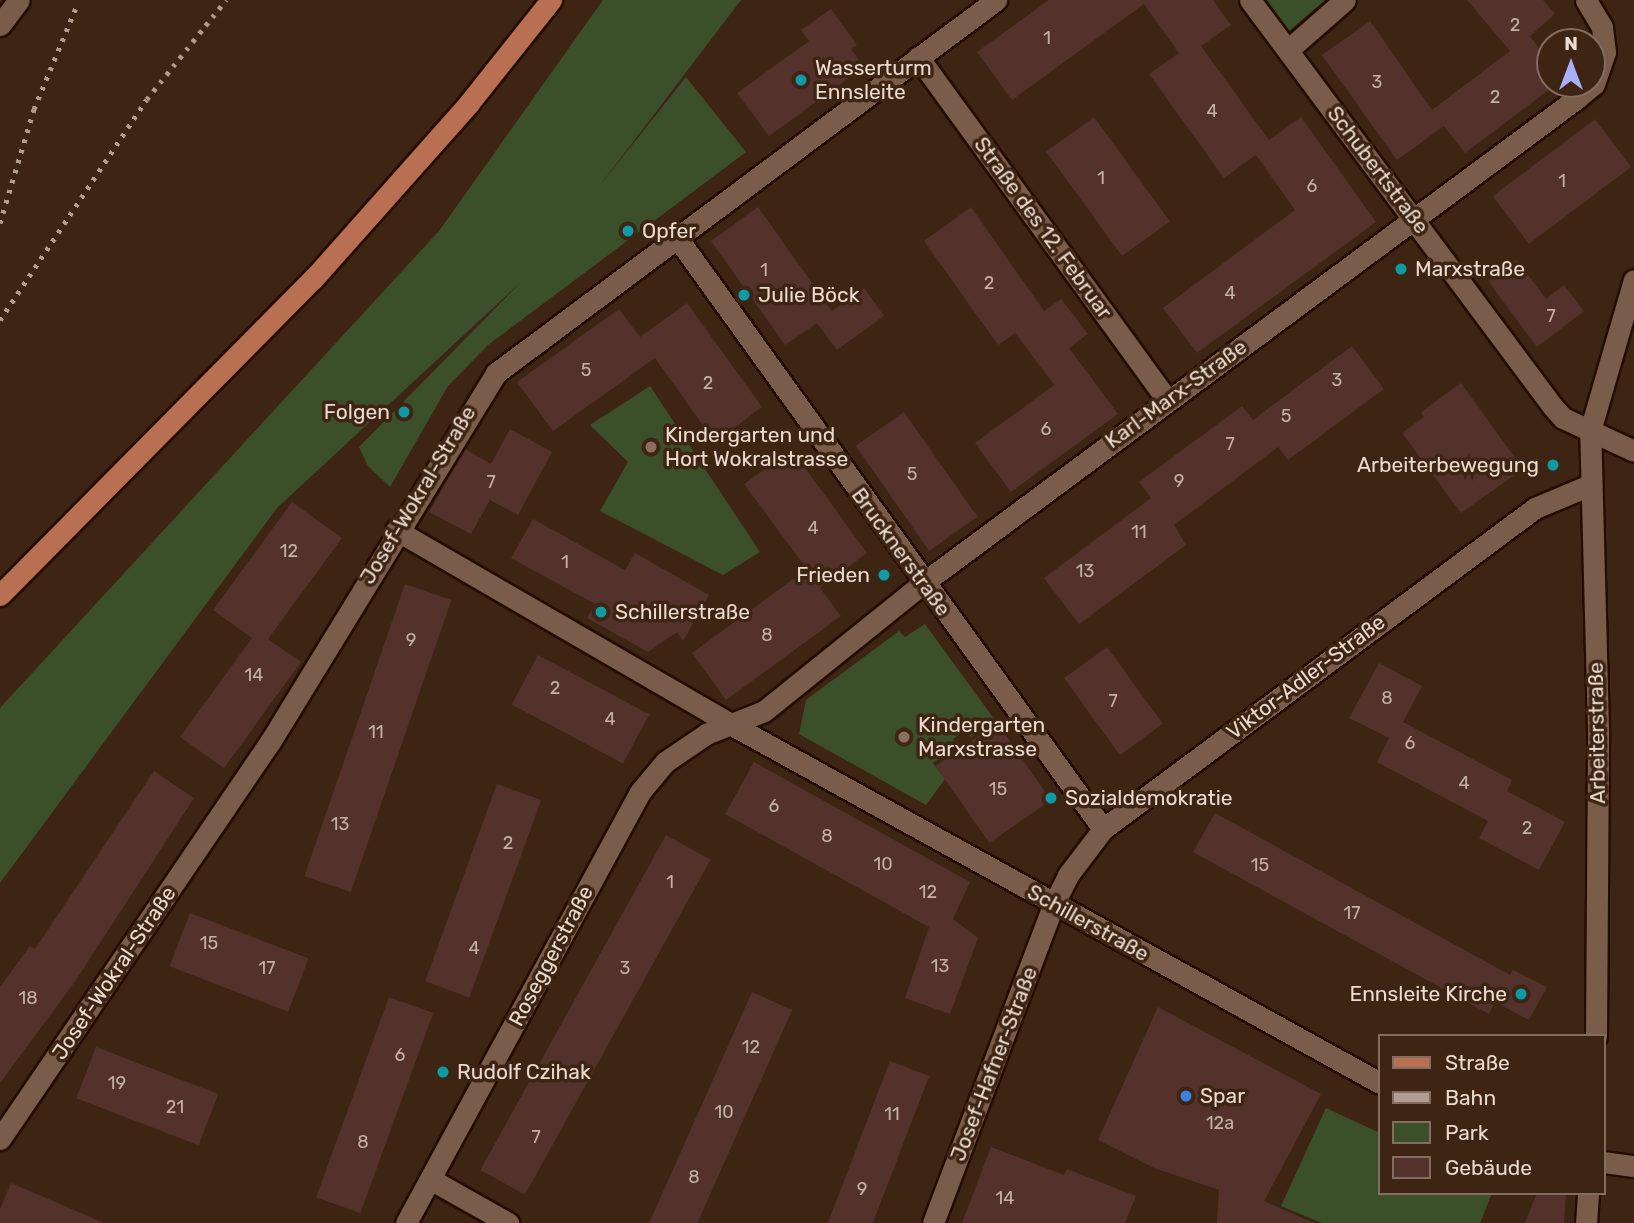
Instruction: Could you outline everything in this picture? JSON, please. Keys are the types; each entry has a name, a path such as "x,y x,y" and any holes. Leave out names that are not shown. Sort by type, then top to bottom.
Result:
{"main road":[{"path":"0,595 313,279 469,103 551,0"}],"street":[{"path":"0,25 19,0"},
{"name":"Josef-Wokral-Straße","path":"0,1139 270,742 396,530 496,373 996,0"},
{"name":"Schubertstraße","path":"1250,0 1553,407 1590,431 1634,451"},
{"path":"1289,49 1345,0"},
{"name":"Karl-Marx-Straße","path":"732,725 764,712 923,583 1167,400 1416,221 1585,91 1601,70 1605,51 1602,27 1586,0"},
{"name":"Straße des 12. Februar","path":"918,57 1167,400"},
{"name":"Brucknerstraße","path":"678,239 1102,829"},
{"name":"Arbeiterstraße","path":"1596,1034 1598,729 1590,431 1634,280"},
{"name":"Viktor-Adler-Straße","path":"1053,905 1102,829 1535,509 1590,485"},
{"name":"Schillerstraße","path":"396,530 732,725 1053,905 1378,1082"},
{"name":"Roseggerstraße","path":"406,1223 640,792 685,746 732,725"},
{"name":"Josef-Hafner-Straße","path":"933,1223 1053,905"},
{"path":"1606,1162 1634,1166"},
{"path":"430,1180 508,1223"},
{"path":"1586,1223 1588,1195"}],"green space":[{"path":"603,0 741,0 598,188 686,77 746,152 488,345 448,386 390,487 368,466 359,447 520,283 277,508 0,883 0,708 439,231"},
{"path":"1265,0 1325,0 1289,31"},
{"name":"Kindergarten und Hort Wokralstrasse","path":"650,386 760,552 723,575 600,511 628,462 590,425"},
{"name":"Kindergarten Marxstrasse","path":"925,624 997,723 971,737 966,730 953,739 957,747 933,763 945,779 926,805 799,734 806,700 899,631 905,637"},
{"path":"1326,1108 1378,1132 1378,1195 1491,1195 1480,1223 1322,1223 1281,1206"}],"building":[{"path":"1049,0 1213,0 1231,25 1201,46 1269,140 1301,117 1376,222 1197,353 1163,308 1295,210 1256,155 1224,178 1149,74 1179,53 1144,4 1012,100 977,52"},
{"path":"1467,0 1543,0 1555,14 1530,36 1536,44 1538,98 1465,153 1444,126 1397,160 1322,55 1370,21 1432,110 1510,51"},
{"name":"Wasserturm Ennsleite","path":"831,9 857,45 851,49 864,67 769,136 737,93 809,41 801,30"},
{"path":"1094,117 1170,221 1122,256 1046,152"},
{"path":"1595,119 1631,167 1529,244 1493,196"},
{"path":"758,207 832,311 864,288 884,316 837,350 817,323 785,345 711,241"},
{"path":"971,207 1044,311 1061,299 1088,334 1069,348 1118,414 1011,492 975,443 1054,385 1015,333 998,345 924,241"},
{"path":"1517,260 1546,299 1564,285 1584,311 1537,347 1488,281"},
{"path":"687,303 762,407 715,442 655,358 553,431 517,382 619,309 640,337"},
{"path":"1352,346 1384,389 1288,460 1278,447 1174,525 1186,545 1079,624 1044,578 1151,498 1139,482 1242,406 1253,420"},
{"path":"1461,383 1523,469 1461,513 1402,433 1424,417 1421,412"},
{"path":"904,412 977,517 929,551 856,446"},
{"path":"510,429 552,452 518,515 490,500 471,534 429,512 465,449 491,464"},
{"path":"792,450 867,553 820,588 841,616 726,700 692,653 807,569 744,484"},
{"path":"292,502 342,538 268,639 301,662 224,768 180,737 252,638 213,610"},
{"path":"533,519 625,570 635,553 709,595 683,641 677,632 648,652 587,618 595,604 511,558"},
{"path":"405,584 451,600 351,892 304,876"},
{"path":"1107,647 1163,724 1120,755 1064,678"},
{"path":"538,655 649,714 623,764 512,704"},
{"path":"1379,663 1422,686 1403,722 1512,780 1507,791 1565,822 1539,870 1479,838 1488,821 1377,762 1389,738 1349,718"},
{"path":"997,723 1051,800 989,843 936,766"},
{"path":"754,762 970,882 953,919 978,938 950,1014 905,998 929,927 725,814"},
{"path":"154,771 194,798 76,980 0,1083 0,987 30,946 35,949"},
{"path":"497,784 541,800 469,997 425,981"},
{"path":"1215,813 1510,975 1513,970 1547,987 1529,1020 1495,1002 1489,1014 1193,852"},
{"path":"666,835 711,860 525,1195 480,1170"},
{"path":"190,913 309,959 288,1012 170,966"},
{"path":"752,992 792,1010 697,1223 649,1223"},
{"path":"389,997 433,1013 360,1213 316,1197"},
{"path":"1158,1007 1321,1094 1264,1201 1314,1223 1217,1223 1219,1190 1154,1168 1098,1140"},
{"path":"96,1047 218,1094 199,1145 76,1098"},
{"path":"890,1061 929,1076 873,1223 828,1223"},
{"path":"991,1147 1064,1175 1067,1169 1136,1196 1125,1223 962,1223"},
{"path":"11,1183 104,1223 0,1223 0,1209"},
{"path":"1536,1195 1566,1195 1564,1223 1525,1223"}],"railway":[{"path":"0,320 147,99 226,0"},
{"path":"0,223 34,109 78,3"}],"place":[{"name":"Wasserturm Ennsleite","path":"801,80"},
{"name":"Opfer","path":"628,231"},
{"name":"Marxstraße","path":"1401,269"},
{"name":"Julie Böck","path":"744,295"},
{"name":"Folgen","path":"404,412"},
{"name":"Kindergarten und Hort Wokralstrasse","path":"651,447"},
{"name":"Arbeiterbewegung","path":"1553,465"},
{"name":"Frieden","path":"884,575"},
{"name":"Schillerstraße","path":"601,612"},
{"name":"Kindergarten Marxstrasse","path":"904,737"},
{"name":"Sozialdemokratie","path":"1051,798"},
{"name":"Ennsleite Kirche","path":"1521,994"},
{"name":"Rudolf Czihak","path":"443,1072"},
{"name":"Spar","path":"1186,1096"}]}
